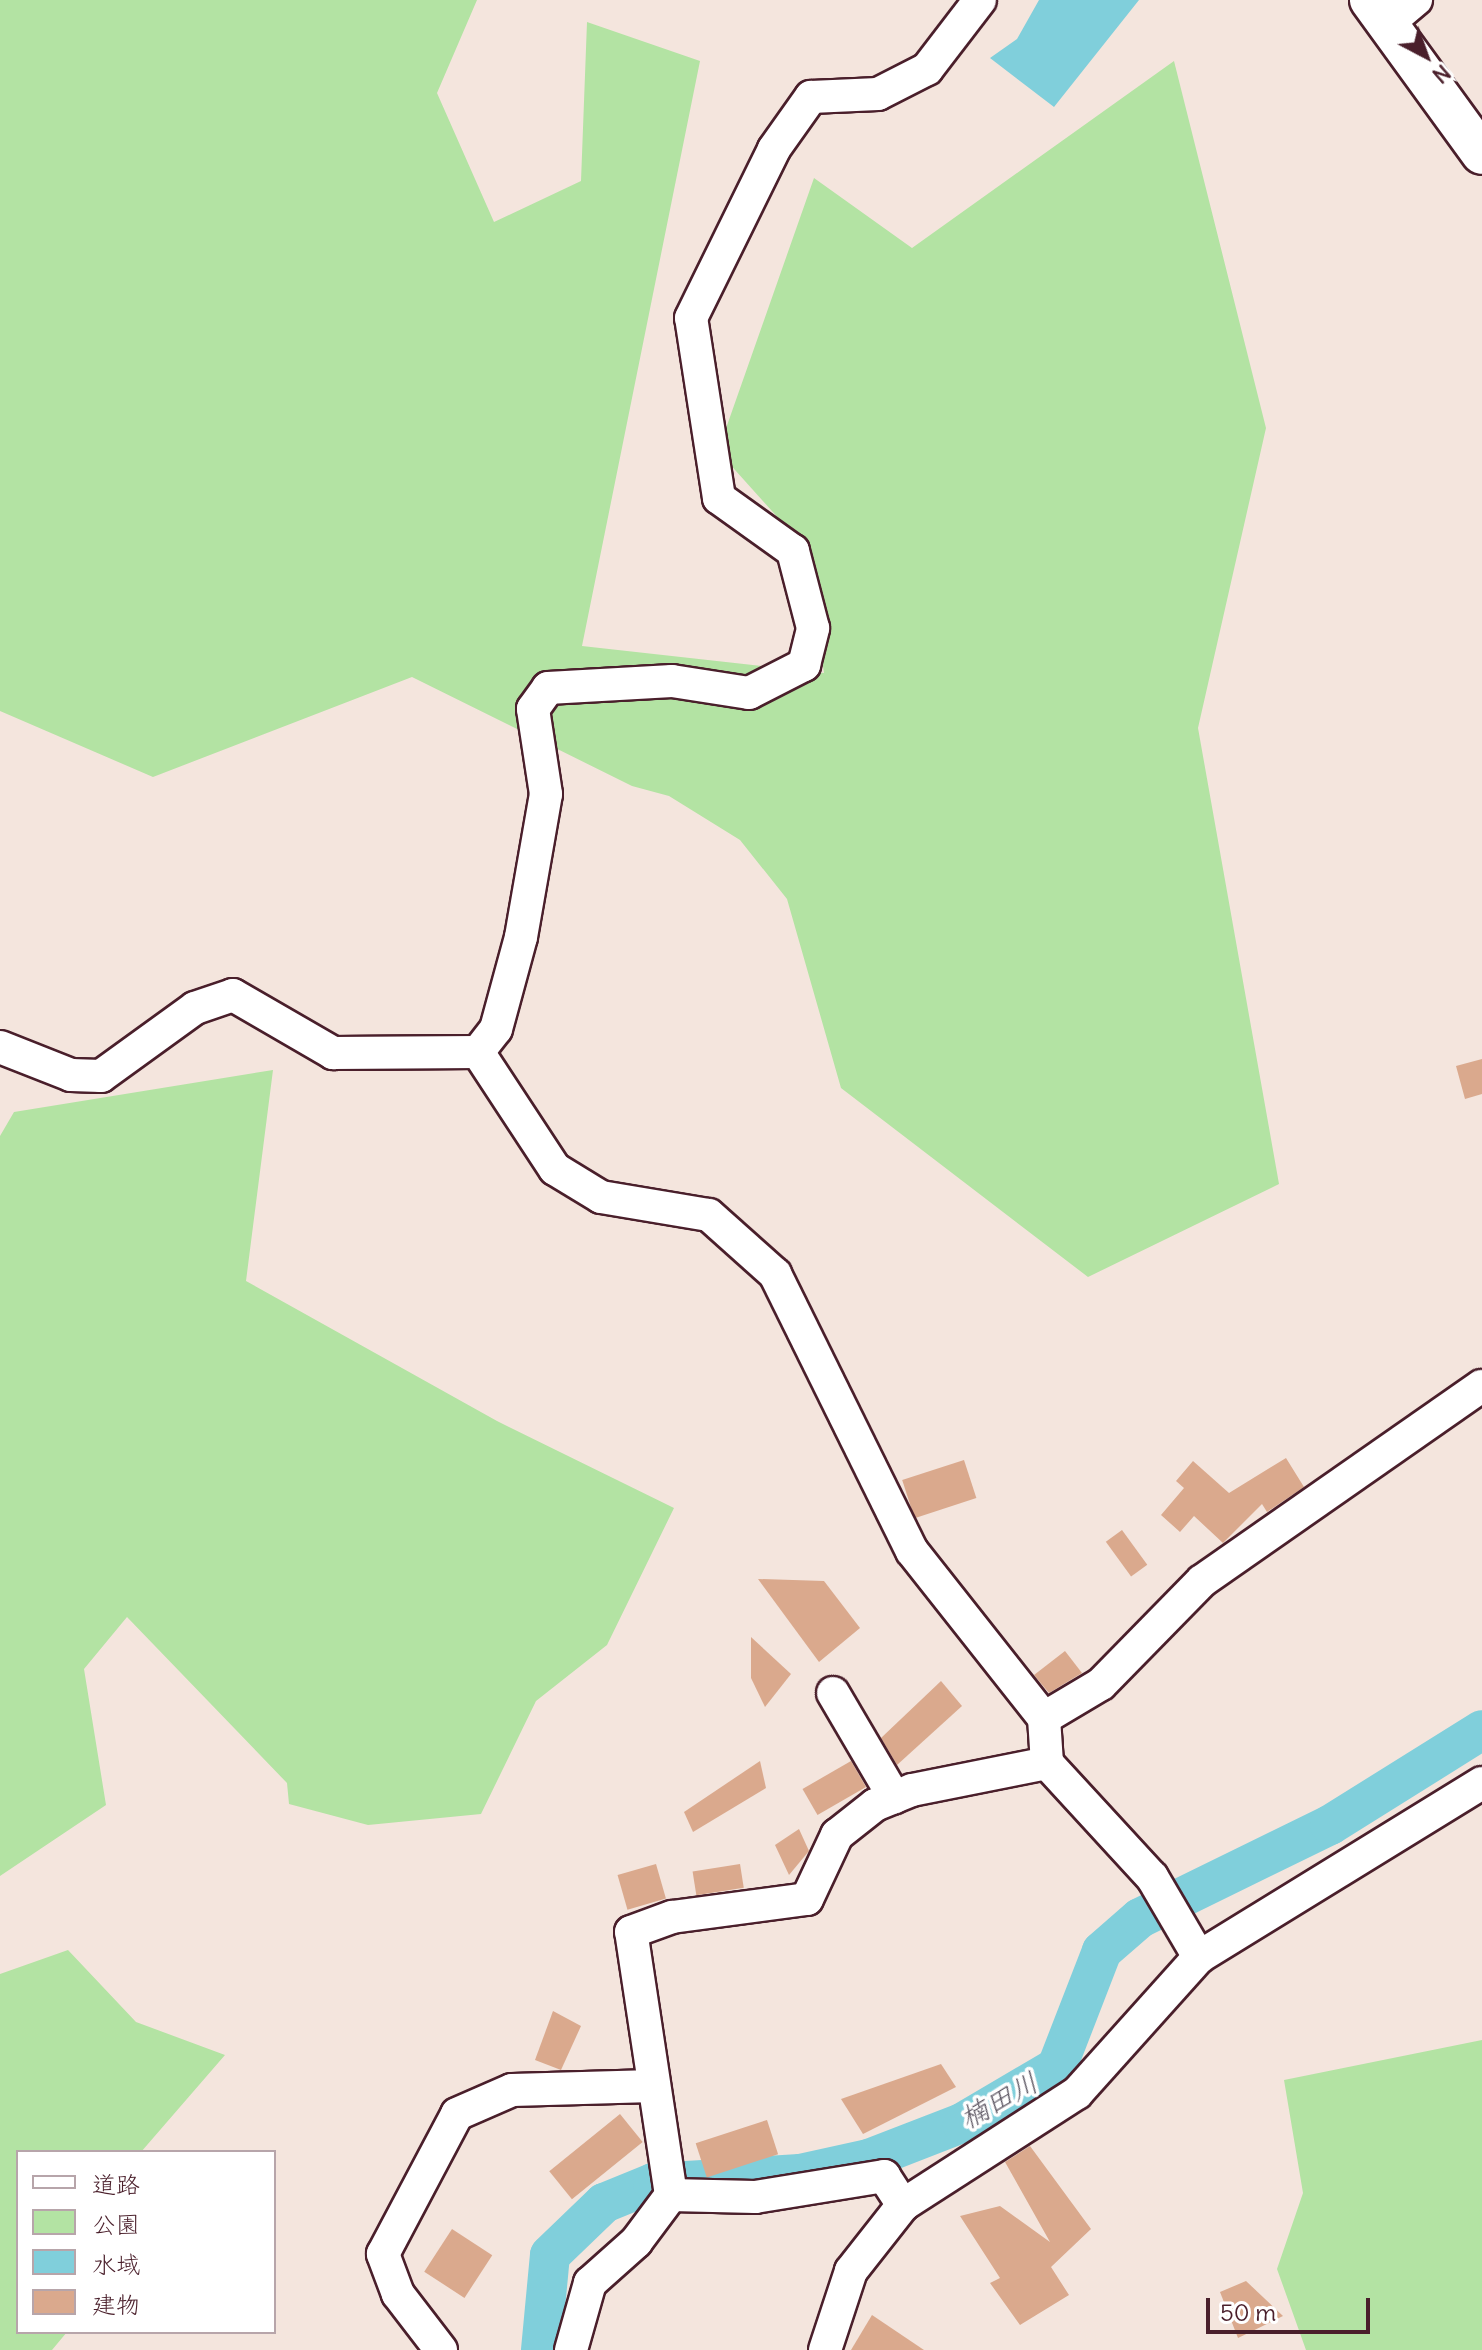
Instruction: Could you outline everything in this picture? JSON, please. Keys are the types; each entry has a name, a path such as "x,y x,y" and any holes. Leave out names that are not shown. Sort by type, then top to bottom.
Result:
{"main road":[{"path":"1391,8 1482,154"}],"street":[{"path":"478,1052 496,1029 521,937 546,794 533,709 548,688 672,681 749,693 804,665 813,628 793,551 719,498 691,318 774,149 811,97 878,94 927,69 980,0"},
{"path":"0,1047 71,1075 101,1076 195,1008 233,995 333,1053 478,1052"},
{"path":"478,1052 555,1169 601,1197 709,1215 775,1274 912,1551 1044,1718 1047,1763 1170,1907 1199,1957"},
{"path":"1044,1718 1101,1684 1202,1581 1482,1386"},
{"path":"833,1693 894,1797"},
{"path":"571,2350 590,2283 636,2242 669,2183 631,1932 672,1917 807,1899 837,1835 894,1797 1047,1763"},
{"path":"825,2350 851,2271 903,2205 1077,2093 1199,1957 1482,1783"},
{"path":"441,2350 398,2294 383,2254 457,2114 512,2090 653,2086"},
{"path":"669,2183 755,2197 884,2176 903,2205"}],"green space":[{"path":"0,0 477,0 437,93 494,222 581,181 587,22 700,61 582,646 824,673 807,550 718,451 814,178 912,248 1174,61 1266,428 1198,728 1279,1184 1088,1277 841,1088 787,899 740,840 669,796 632,786 412,677 153,777 0,711"},
{"path":"273,1070 246,1281 497,1421 674,1508 607,1645 536,1701 481,1814 368,1825 289,1804 287,1783 127,1617 84,1669 106,1805 0,1876 0,1136 14,1112"},
{"path":"68,1950 136,2022 225,2055 143,2150 16,2150 16,2334 65,2334 52,2350 0,2350 0,1974"},
{"path":"1482,2040 1482,2350 1306,2350 1277,2269 1303,2193 1284,2080"}],"water":[{"path":"1039,0 1139,0 1054,107 990,58 1017,39"}],"building":[{"path":"1482,1059 1482,1094 1465,1099 1456,1066"},
{"path":"1286,1458 1304,1487 1267,1512 1262,1504 1223,1543 1194,1516 1180,1532 1161,1515 1184,1488 1176,1481 1193,1461 1229,1493"},
{"path":"964,1460 976,1498 915,1518 902,1480"},
{"path":"1122,1530 1147,1565 1131,1577 1106,1542"},
{"path":"758,1579 824,1581 860,1628 819,1662"},
{"path":"751,1637 791,1674 765,1707 751,1678"},
{"path":"1065,1651 1082,1673 1049,1693 1034,1675"},
{"path":"941,1681 962,1706 897,1765 881,1738"},
{"path":"760,1761 766,1788 693,1832 684,1812"},
{"path":"851,1761 866,1787 818,1815 803,1789"},
{"path":"799,1829 809,1851 789,1875 775,1845"},
{"path":"656,1864 666,1899 627,1910 618,1875"},
{"path":"740,1864 744,1888 696,1895 693,1872"},
{"path":"553,2011 581,2026 561,2070 535,2060"},
{"path":"941,2064 956,2087 863,2134 841,2099"},
{"path":"620,2114 643,2142 572,2199 549,2171"},
{"path":"767,2120 778,2154 707,2177 696,2143"},
{"path":"1030,2146 1091,2229 1051,2267 1069,2295 1020,2325 990,2283 1000,2278 960,2216 1000,2206 1050,2242 1005,2162"},
{"path":"452,2229 492,2255 464,2298 424,2272"},
{"path":"1246,2281 1283,2316 1238,2338 1220,2292"},
{"path":"872,2315 924,2350 851,2350"}],"waterway":[{"name":"楠田川","path":"541,2350 550,2255 604,2203 653,2183 800,2174 869,2159 962,2123 1057,2067 1102,1951 1140,1918 1330,1825 1482,1730"}]}
